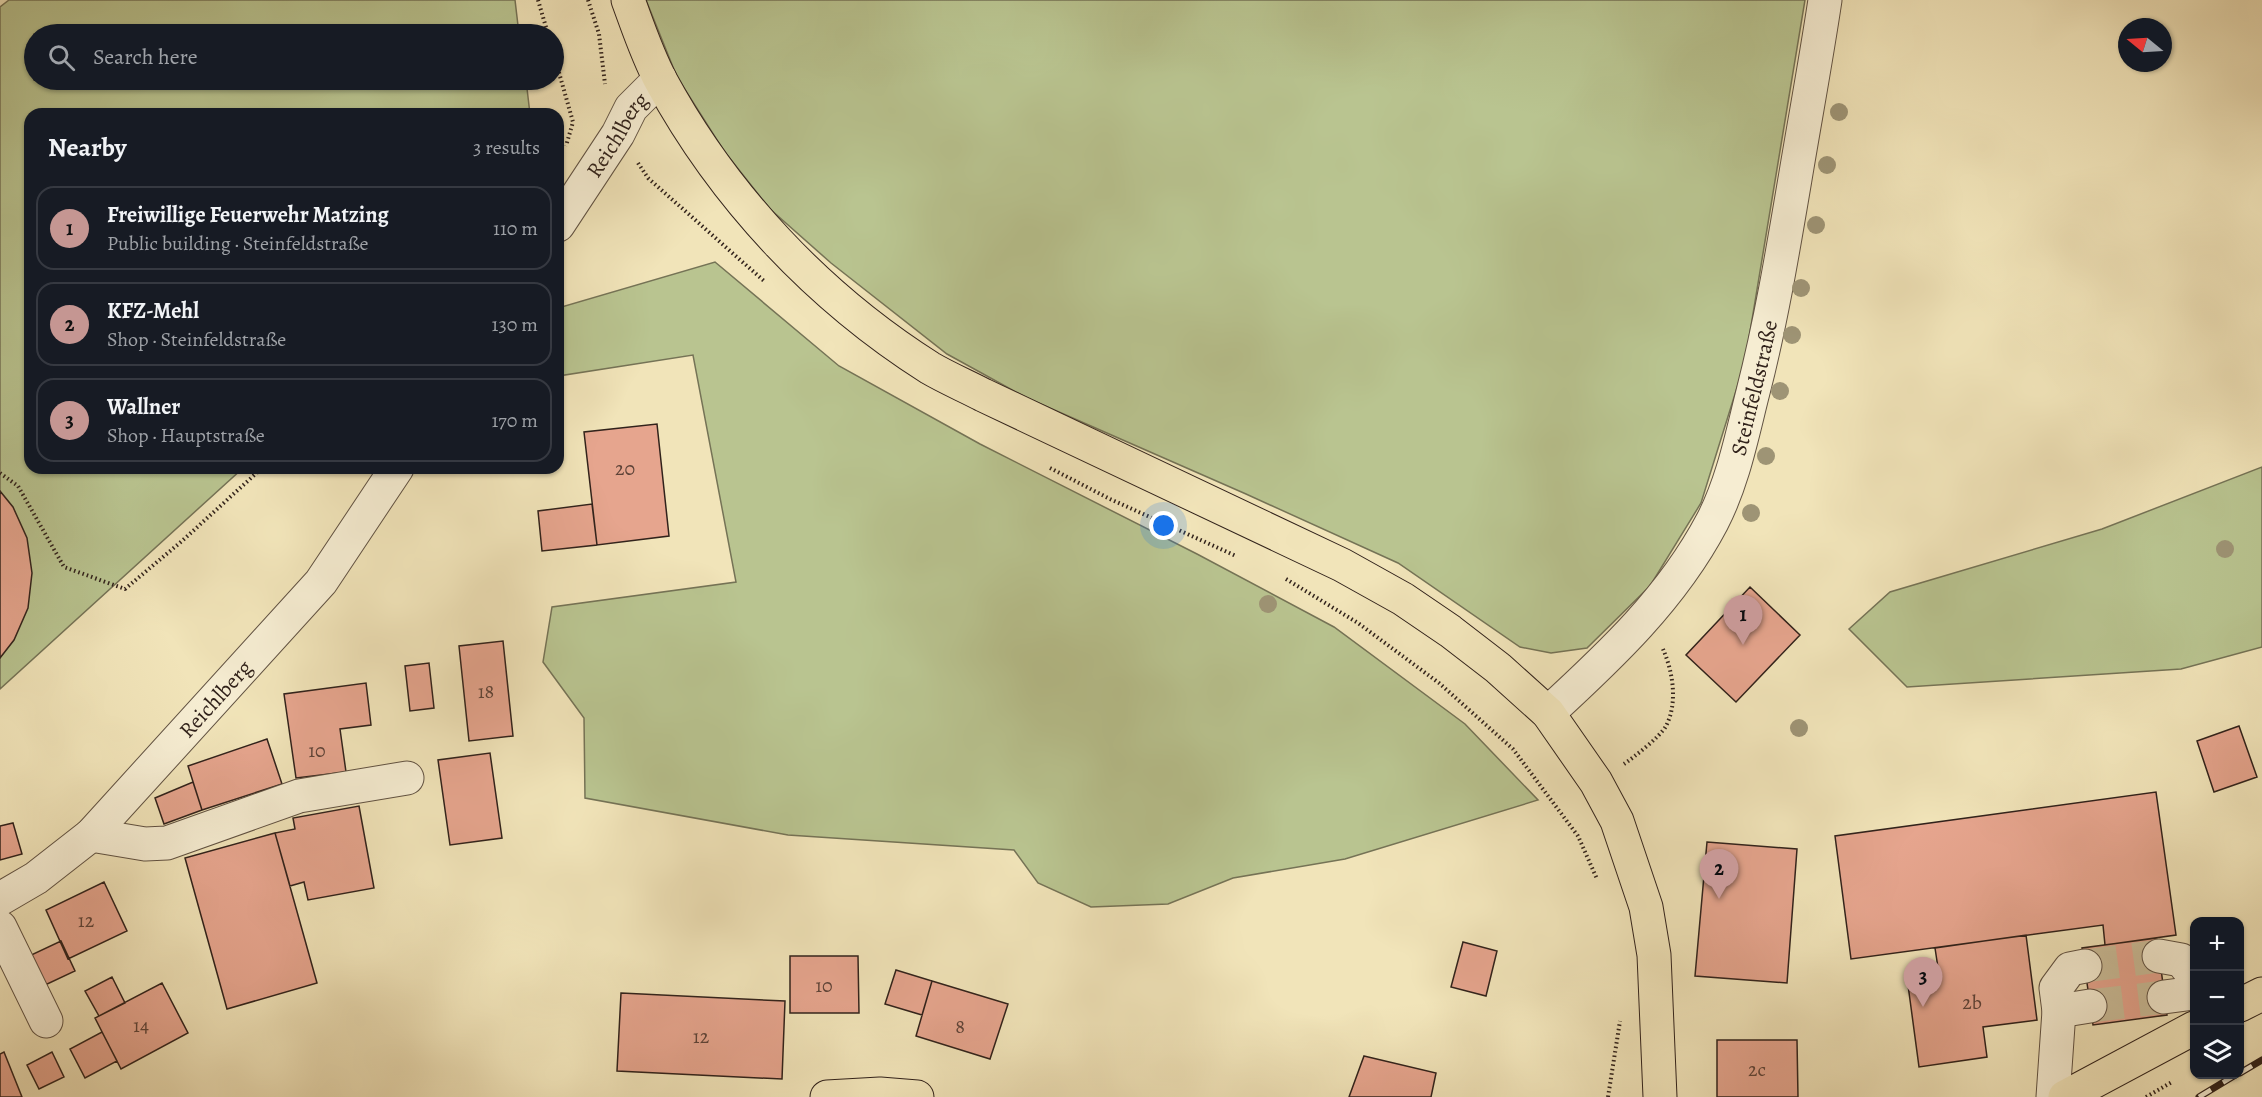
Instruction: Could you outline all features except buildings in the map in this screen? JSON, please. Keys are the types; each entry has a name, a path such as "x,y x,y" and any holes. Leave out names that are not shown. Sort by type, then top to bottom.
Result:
{"main road":[{"path":"628,0 660,79 693,135 725,181 767,232 824,287 876,331 932,369 973,390 1342,565 1393,593 1450,631 1548,713 1596,782 1617,821 1646,907 1654,955 1660,1097"},
{"path":"2244,1003 2262,994"},
{"path":"2065,1097 2190,1030"},
{"path":"827,1097 880,1094 917,1097"}],"street":[{"name":"Steinfeldstraße","path":"1548,713 1611,655 1662,598 1684,568 1713,520 1730,474 1751,399 1768,325 1825,0"},
{"name":"Reichlberg","path":"564,216 618,134 631,108 660,79"},
{"name":"Reichlberg","path":"0,899 36,878 91,835 321,582 393,474"},
{"path":"91,835 145,844 167,843 299,796 407,778"},
{"path":"0,927 46,1021"},
{"path":"2159,956 2181,960 2190,971"},
{"path":"2054,1097 2059,1011 2056,988 2070,969 2085,966"},
{"path":"2059,1011 2090,1006"}],"path":[{"path":"538,0 545,24"},
{"path":"588,0 599,34 608,118 618,134 648,178 771,287"},
{"path":"564,90 573,122 564,154"},
{"path":"1040,463 1110,499 1238,557"},
{"path":"0,473 18,486 64,567 125,589 255,474"},
{"path":"1281,577 1358,623 1439,683 1513,749 1578,836 1600,888"},
{"path":"1596,782 1635,757 1665,727 1674,694 1669,664 1659,640 1640,622"},
{"path":"1608,1097 1621,1017"}],"green space":[{"path":"9,0 515,0 518,24 24,24 24,90 527,90 529,108 24,108 24,474 236,474 0,689 0,7"},
{"path":"646,0 1805,0 1745,362 1701,503 1650,586 1587,648 1551,653 1520,647 1398,563 1027,398 947,354 831,263 770,209 724,151 677,77"},
{"path":"715,262 839,366 980,444 1197,554 1334,627 1465,724 1538,800 1345,859 1233,878 1168,904 1091,907 1038,883 1014,850 788,835 585,798 584,718 543,662 552,607 736,582 693,355 564,375 564,306"},
{"path":"2262,467 2262,647 2181,669 1907,687 1849,629 1890,592 2102,529"}],"tunnel":[{"path":"2085,966 2159,956"},
{"path":"2090,1006 2164,997"}],"railway":[{"path":"2244,1071 2262,1060"},
{"path":"2199,1097 2229,1079"}],"place":[{"name":"Freiwillige Feuerwehr Matzing","path":"1743,645"},
{"name":"KFZ-Mehl","path":"1719,899"},
{"name":"Wallner","path":"1923,1007"}]}
